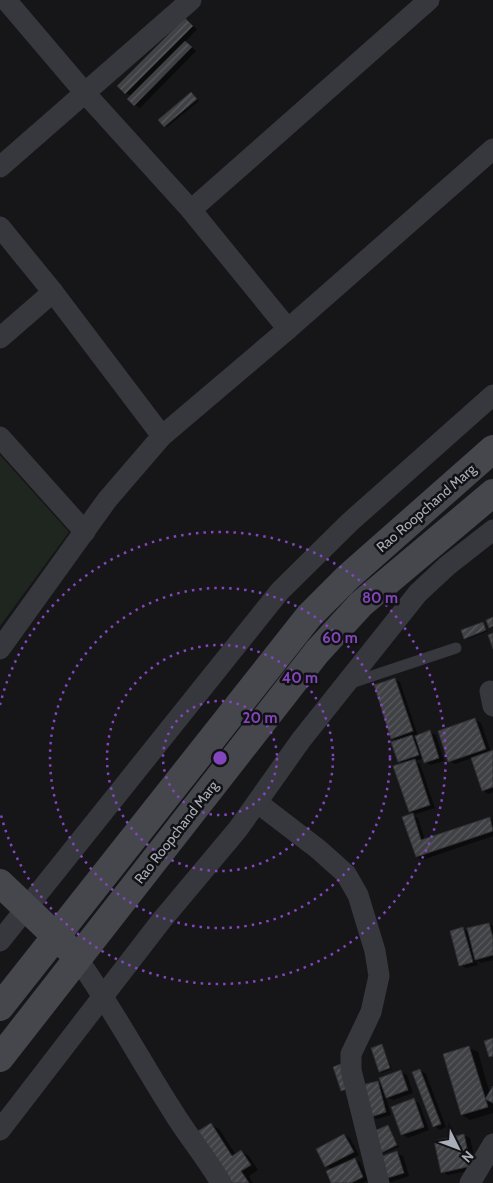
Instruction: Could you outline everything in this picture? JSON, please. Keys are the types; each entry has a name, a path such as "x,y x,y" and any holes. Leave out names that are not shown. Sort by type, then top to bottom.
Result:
{"main road":[{"name":"Rao Roopchand Marg","path":"0,1007 309,616 348,577 493,449"},
{"name":"Rao Roopchand Marg","path":"0,1058 317,652 361,604 493,493"},
{"path":"0,883 56,935 77,958"}],"street":[{"path":"6,0 85,93 190,210 288,329"},
{"path":"0,167 191,0"},
{"path":"190,210 429,0"},
{"path":"0,649 107,500 162,436 288,329 493,149"},
{"path":"0,227 53,292 162,436"},
{"path":"0,338 53,292"},
{"path":"0,941 280,591 350,522 493,395"},
{"path":"0,437 85,532"},
{"path":"0,1130 103,995 258,803 301,740 418,593 447,566 493,530"},
{"path":"258,803 318,849 346,874 358,895 375,951 379,976 371,1012 351,1054 351,1070 379,1183"},
{"path":"77,958 103,995 173,1112 210,1163 221,1183"},
{"path":"470,1183 493,1144"}],"lane":[{"path":"346,684 456,648"}],"shaded area":[{"path":"0,455 69,532 0,626"}],"building":[{"path":"185,18 193,26 125,94 117,86"},
{"path":"185,41 192,47 134,106 127,99"},
{"path":"191,92 197,99 164,127 158,120"},
{"path":"493,617 493,626 489,628 486,620"},
{"path":"483,622 486,630 464,639 461,630"},
{"path":"493,633 493,649 488,635"},
{"path":"395,678 413,731 391,739 374,685"},
{"path":"475,718 486,749 448,762 438,731"},
{"path":"430,730 439,758 424,763 415,736"},
{"path":"412,735 419,755 398,762 391,742"},
{"path":"493,750 493,787 482,791 471,758"},
{"path":"415,759 430,805 409,812 393,766"},
{"path":"413,813 421,840 490,817 493,831 416,857 402,817"},
{"path":"489,923 493,938 493,955 475,960 467,928"},
{"path":"463,927 473,962 459,966 450,931"},
{"path":"493,1038 493,1056 489,1057 484,1041"},
{"path":"382,1044 390,1068 379,1072 371,1048"},
{"path":"469,1046 488,1107 461,1115 443,1054"},
{"path":"343,1063 352,1087 341,1091 333,1067"},
{"path":"420,1069 441,1124 433,1127 412,1072"},
{"path":"401,1070 408,1090 386,1098 379,1078"},
{"path":"378,1081 386,1112 371,1117 362,1085"},
{"path":"493,1086 493,1103 485,1099"},
{"path":"414,1098 424,1127 401,1135 391,1107"},
{"path":"211,1123 232,1156 241,1150 251,1165 241,1171 249,1183 232,1183 198,1131"},
{"path":"388,1125 397,1145 381,1153 372,1132"},
{"path":"344,1134 354,1152 325,1167 316,1149"},
{"path":"464,1134 471,1166 441,1173 434,1141"},
{"path":"397,1151 404,1173 381,1180 374,1159"},
{"path":"355,1158 363,1177 351,1183 331,1183 326,1171"}]}
